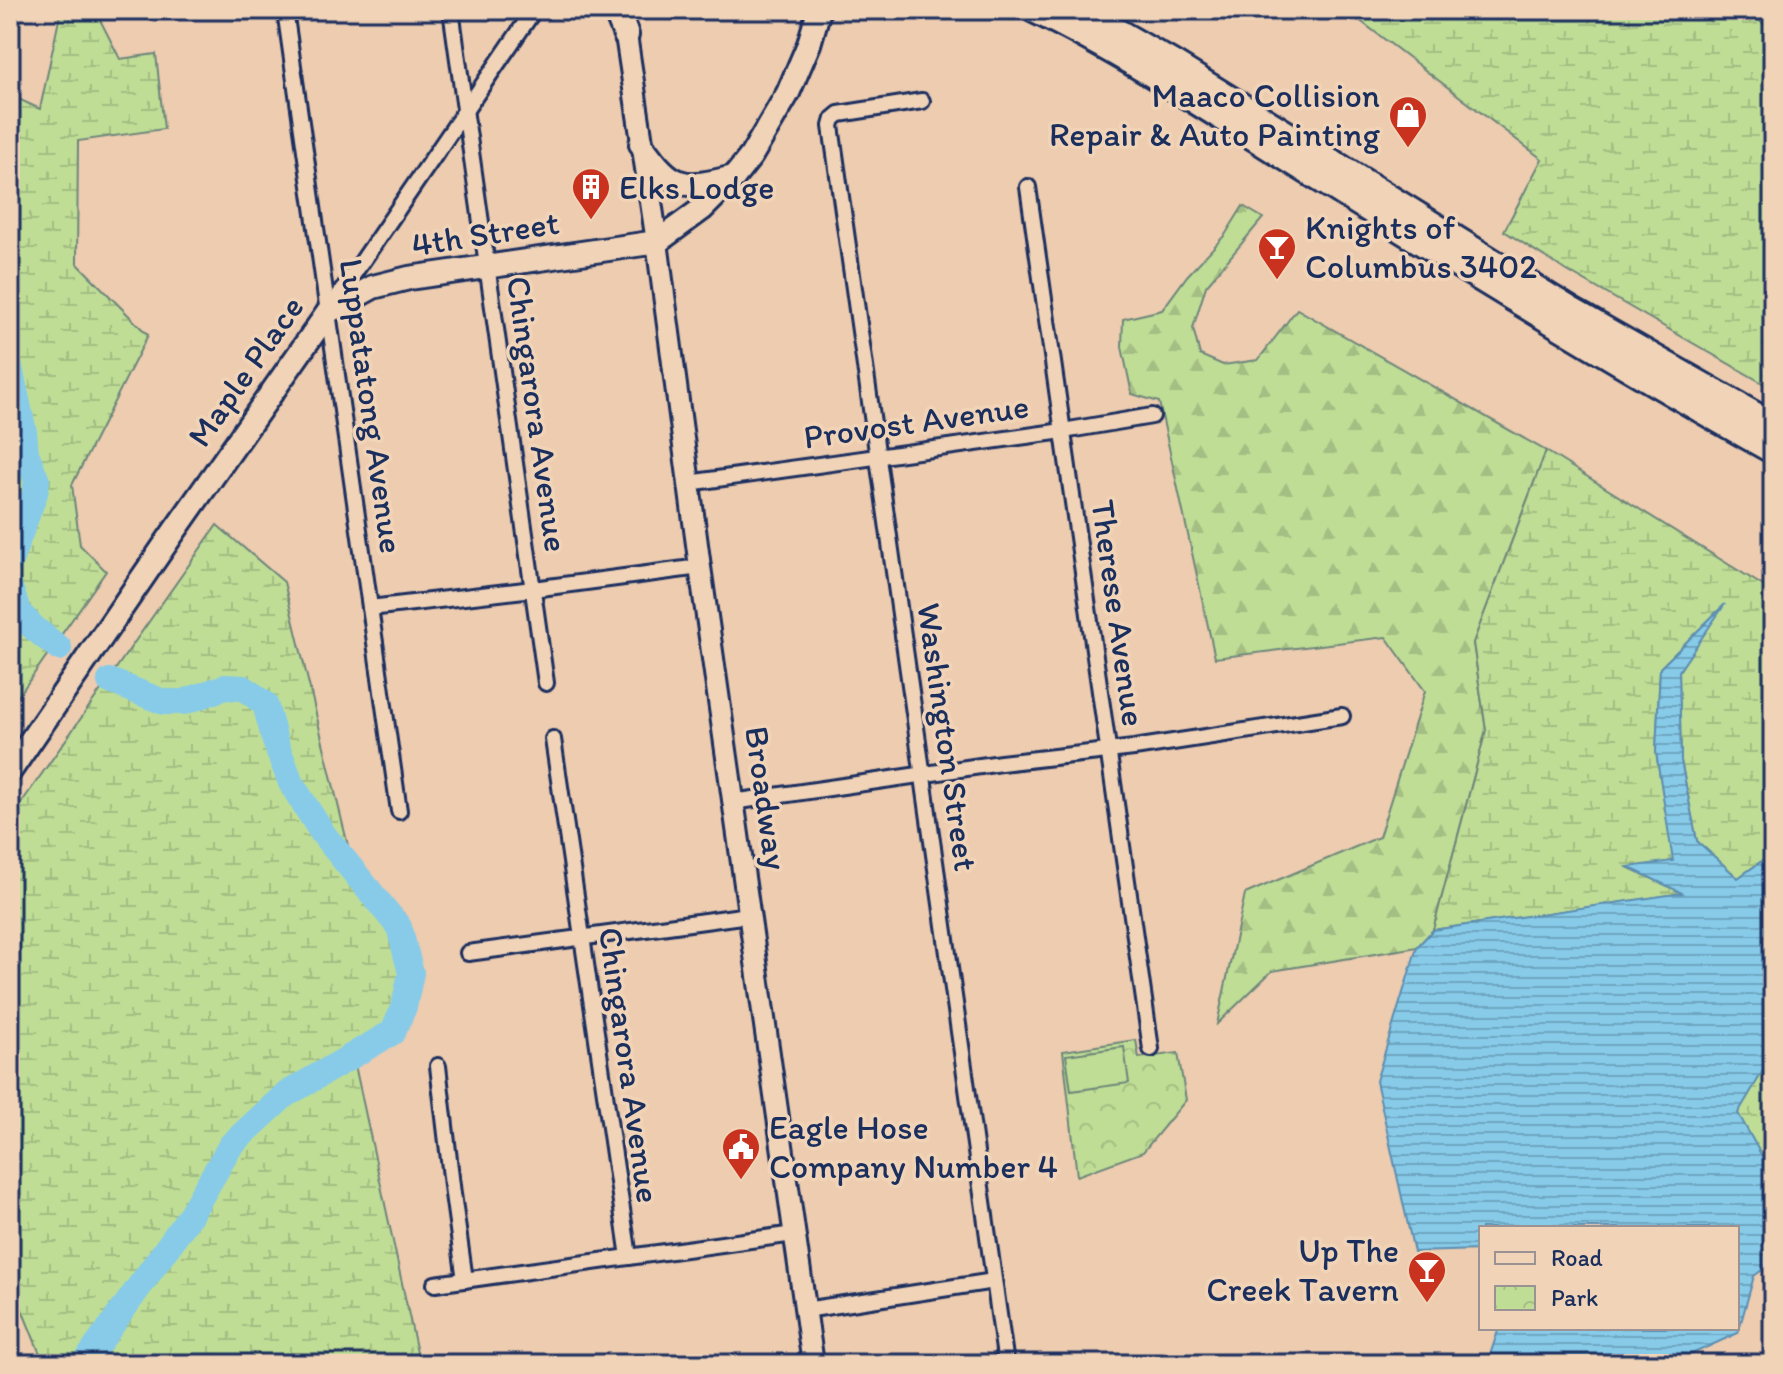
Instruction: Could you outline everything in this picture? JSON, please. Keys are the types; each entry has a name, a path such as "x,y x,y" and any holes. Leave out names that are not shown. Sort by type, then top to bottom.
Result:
{"highway":[{"path":"616,10 626,35"},
{"path":"626,10 626,35"},
{"path":"1034,10 1156,77 1437,253 1773,451"},
{"path":"1080,10 1174,64 1571,310 1773,425"}],"main road":[{"path":"657,242 702,209 735,176 766,133 788,93 809,44 819,10"},
{"name":"Broadway","path":"626,35 813,1364"},
{"path":"641,144 657,166 679,183 702,185 735,176"},
{"name":"4th Street","path":"329,311 373,287 409,278 657,242"},
{"name":"Maple Place","path":"10,771 329,311"}],"street":[{"name":"Luppatatong Avenue","path":"285,10 399,811"},
{"name":"Chingarora Avenue","path":"451,10 546,683"},
{"name":"Maple Place","path":"329,311 534,10"},
{"name":"Washington Street","path":"922,101 839,114 831,126 1006,1364"},
{"name":"Therese Avenue","path":"1028,187 1151,1049"},
{"name":"Provost Avenue","path":"688,483 1152,416"},
{"path":"370,608 700,567"},
{"path":"733,802 1001,763 1134,748 1342,716"},
{"name":"Chingarora Avenue","path":"553,739 629,1257"},
{"path":"468,953 749,915"},
{"path":"438,1066 465,1280"},
{"path":"435,1284 794,1234"},
{"path":"805,1310 994,1281"}],"green space":[{"path":"61,10 95,10 120,59 156,54 164,129 78,141 77,263 148,335 72,485 80,545 106,571 10,708 10,95 40,109"},
{"path":"1346,10 1742,10 1773,30 1773,389 1562,268 1504,231 1542,159"},
{"path":"1243,206 1263,218 1206,286 1193,328 1200,355 1223,365 1258,360 1297,309 1546,451 1473,643 1486,730 1433,930 1417,947 1272,971 1217,1024 1245,894 1379,837 1425,691 1386,637 1215,658 1159,402 1132,394 1122,347 1123,319 1162,310 1187,276 1225,235"},
{"path":"1546,451 1773,592 1773,853 1738,878 1697,841 1681,761 1679,671 1721,608 1660,668 1656,752 1674,861 1629,868 1684,893 1433,930 1486,730 1473,643"},
{"path":"217,525 284,582 351,858 404,914 419,976 403,1030 355,1065 419,1362 422,1364 44,1364 10,1280 10,819"},
{"path":"1136,1040 1139,1058 1178,1053 1186,1100 1143,1152 1077,1176 1063,1051"},
{"path":"1124,1047 1129,1083 1071,1091 1066,1055"},
{"path":"1773,1054 1773,1176 1737,1113"}],"water":[{"path":"1725,604 1679,671 1681,761 1697,841 1738,878 1773,853 1773,1054 1738,1113 1773,1176 1773,1262 1754,1276 1739,1329 1739,1226 1479,1226 1479,1250 1414,1252 1376,1081 1417,947 1433,930 1682,893 1628,867 1673,861 1656,752 1660,668"},
{"path":"1498,1330 1739,1330 1670,1364 1487,1364"}],"waterway":[{"path":"10,368 26,453 37,481 10,561"},
{"path":"10,588 19,613 59,648"},
{"path":"84,1364 189,1217 231,1145 285,1095 393,1032 404,1007 411,973 399,927 323,834 291,783 265,704 244,688 225,687 184,702 164,702 110,681"}],"place":[{"name":"Maaco Collision Repair & Auto Painting","path":"1408,149"},
{"name":"Elks Lodge","path":"591,221"},
{"name":"Knights of Columbus 3402","path":"1277,281"},
{"name":"Eagle Hose Company Number 4","path":"741,1181"},
{"name":"Up The Creek Tavern","path":"1427,1304"}]}
